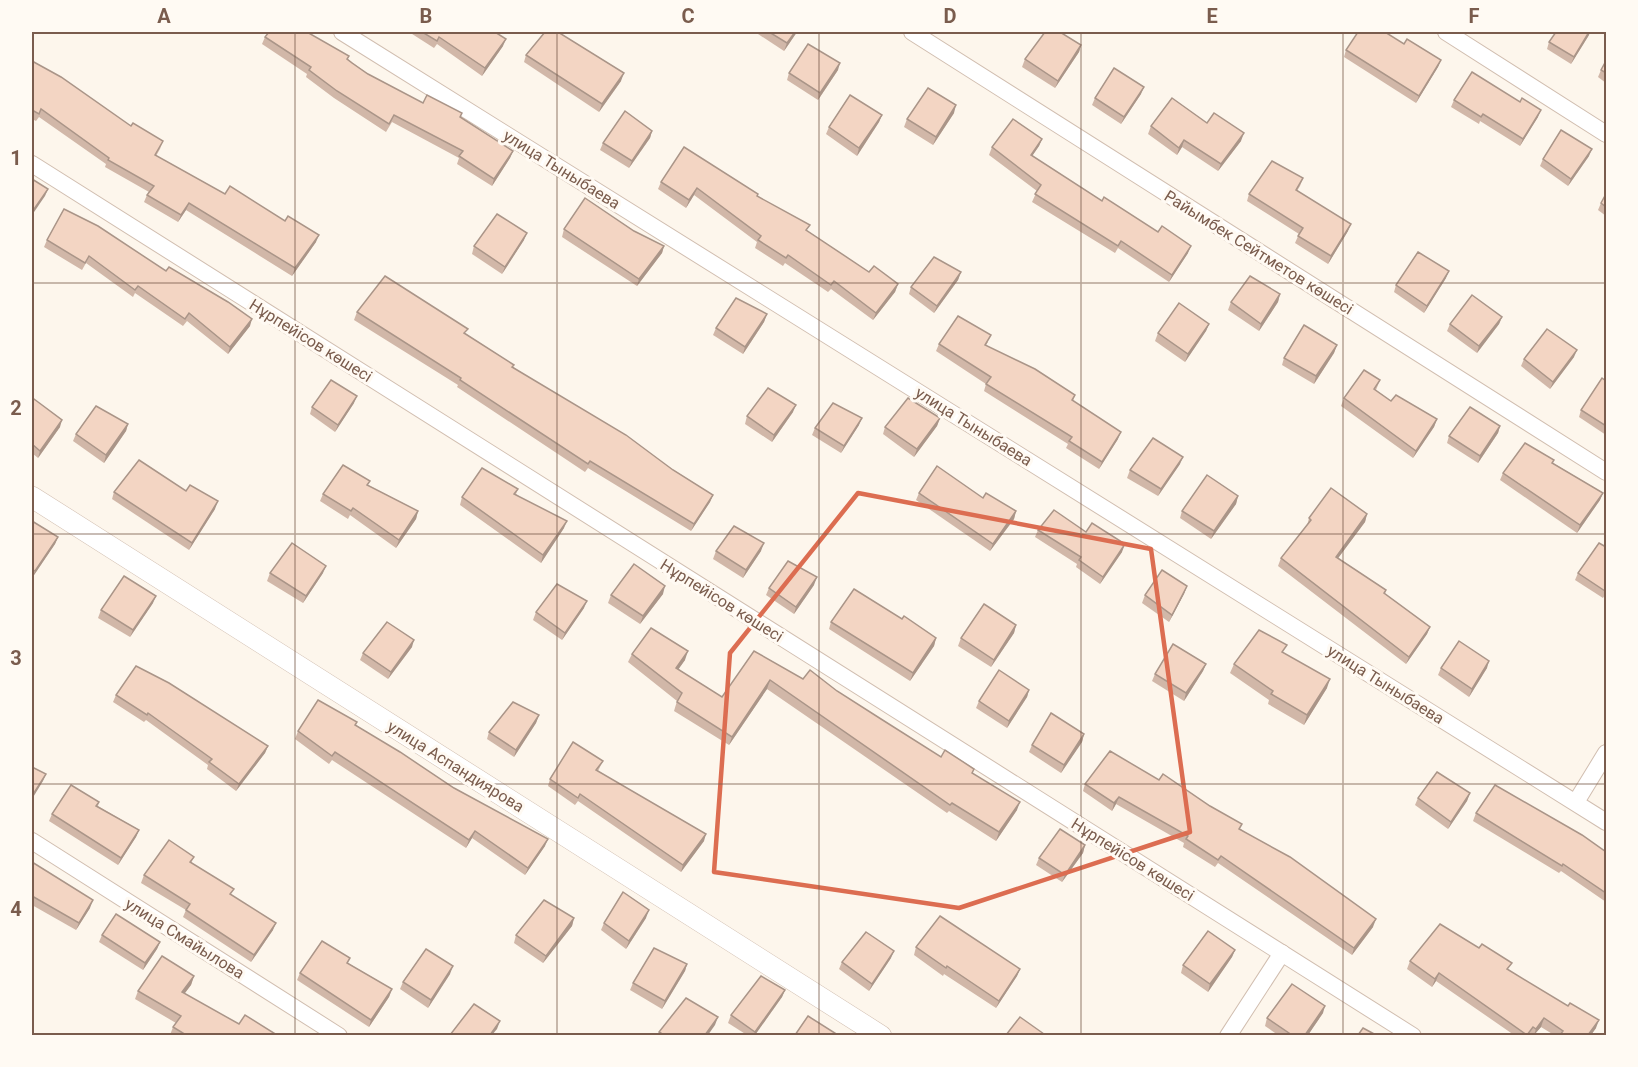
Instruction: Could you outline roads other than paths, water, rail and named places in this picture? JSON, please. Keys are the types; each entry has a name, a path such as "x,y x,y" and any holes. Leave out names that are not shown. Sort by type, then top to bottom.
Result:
{"street":[{"name":"улица Тыныбаева","path":"342,32 1606,822"},
{"name":"Райымбек Сейтметов көшесі","path":"912,32 1606,472"},
{"path":"1446,32 1606,134"},
{"name":"Нұрпейісов көшесі","path":"32,164 1413,1035"},
{"name":"улица Аспандиярова","path":"32,497 881,1035"},
{"path":"1576,802 1606,753"},
{"name":"улица Смайылова","path":"32,841 339,1035"},
{"path":"1228,1035 1282,953"}]}
